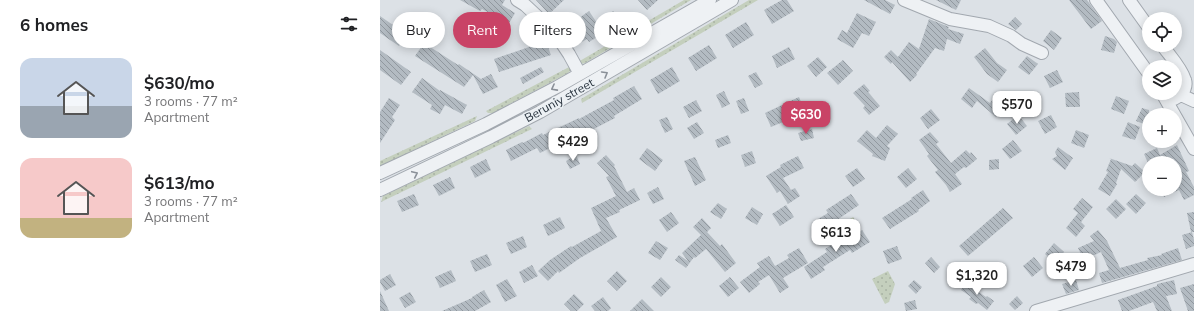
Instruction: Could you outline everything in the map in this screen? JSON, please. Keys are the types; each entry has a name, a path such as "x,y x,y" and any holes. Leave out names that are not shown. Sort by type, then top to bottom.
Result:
{"street":[{"path":"517,0 525,5 555,33 580,74"},
{"name":"Beruniy street","path":"380,173 486,124 580,74 710,0"},
{"name":"Beruniy street","path":"380,190 491,137 563,99 732,0"},
{"path":"904,0 950,19 989,26 1042,53"},
{"path":"1096,0 1142,64"},
{"path":"1129,0 1142,18"},
{"path":"1182,74 1186,81 1185,89 1182,94"},
{"path":"1182,95 1194,101"},
{"path":"1167,100 1194,148"},
{"path":"486,124 491,137"},
{"path":"1036,311 1194,264"}],"green space":[{"path":"684,0 691,0 652,23 652,19"},
{"path":"749,0 758,0 582,103 581,99"},
{"path":"602,48 610,48 585,63 581,64 578,62"},
{"path":"571,66 571,70 568,73 493,113 488,113 486,111"},
{"path":"477,116 475,121 380,166 380,161"},
{"path":"529,126 532,129 381,202 383,196"},
{"path":"853,217 860,227 849,234 842,224"},
{"path":"888,271 895,284 889,302 885,304 872,279"}],"building":[{"path":"460,0 505,0 502,5 515,13 511,20 511,12 488,12 482,9 480,11"},
{"path":"536,0 564,0 551,12 547,12"},
{"path":"638,0 658,0 647,10"},
{"path":"782,0 787,0 794,11 772,24 764,10"},
{"path":"864,0 885,0 895,5 890,14"},
{"path":"936,0 961,0 956,10"},
{"path":"1069,0 1087,0 1102,21 1091,29"},
{"path":"589,11 594,18 594,39 589,42 586,40 586,13"},
{"path":"857,13 876,22 869,36 862,33 853,48 837,39 842,30 847,33"},
{"path":"380,16 392,24 392,41 380,33"},
{"path":"1015,17 1022,24 1016,30 1008,24"},
{"path":"929,19 949,27 948,29 964,34 960,44 947,39 944,51 935,48 916,74 917,75 910,82 892,62 891,64 884,57 891,50 898,57 909,42 919,49"},
{"path":"746,22 754,35 733,48 725,35"},
{"path":"1051,30 1062,38 1054,50 1043,41"},
{"path":"1105,36 1114,39 1117,42 1114,53 1101,50"},
{"path":"709,45 717,58 696,71 688,58"},
{"path":"789,47 795,59 777,68 772,56"},
{"path":"421,48 432,48 481,79 491,74 498,87 483,94 473,75 464,87 415,56"},
{"path":"526,48 548,48 551,55 499,72 494,59"},
{"path":"985,48 997,63 1007,70 998,82 987,74 974,57"},
{"path":"380,50 411,72 401,85 380,70"},
{"path":"1027,56 1038,64 1029,75 1018,67"},
{"path":"818,57 827,67 816,77 807,66"},
{"path":"843,60 853,71 838,85 827,73"},
{"path":"541,67 544,72 523,84 520,78"},
{"path":"672,67 680,81 658,94 650,80"},
{"path":"1057,70 1063,82 1050,88 1044,76"},
{"path":"756,72 763,84 755,88 748,76"},
{"path":"422,78 440,91 467,105 462,114 445,105 440,114 430,109 432,105 412,92"},
{"path":"864,84 870,91 868,92 880,106 869,115 863,108 865,106 853,93"},
{"path":"634,86 642,99 614,116 615,118 586,133 593,146 573,156 567,144 560,147 558,144 540,153 537,148 511,161 506,150 542,133 543,135 579,119 614,100 613,98"},
{"path":"969,88 990,103 995,97 1005,106 996,117 977,101 972,108 961,99"},
{"path":"724,91 730,104 722,108 716,95"},
{"path":"1079,92 1080,107 1066,107 1065,93"},
{"path":"1031,95 1033,100 1025,105 1019,96"},
{"path":"1116,96 1129,101 1124,114 1111,109"},
{"path":"799,97 804,109 782,120 783,122 771,127 765,113"},
{"path":"389,98 400,105 392,117 395,120 380,143 380,112"},
{"path":"744,98 749,111 741,114 736,101"},
{"path":"696,100 702,111 689,118 683,107"},
{"path":"1142,108 1142,123 1136,121"},
{"path":"931,109 940,120 928,129 920,118"},
{"path":"1018,115 1027,126 1016,135 1007,124"},
{"path":"1051,115 1057,127 1045,134 1038,121"},
{"path":"667,117 673,129 665,133 659,120"},
{"path":"697,122 704,133 694,139 687,128"},
{"path":"1128,122 1140,127 1135,140 1122,136"},
{"path":"887,125 898,134 887,146 890,148 885,161 872,156 873,154 857,141 867,130 876,138"},
{"path":"812,129 814,138 801,141 798,133"},
{"path":"1076,130 1089,135 1084,148 1071,143"},
{"path":"930,132 939,142 936,144 951,163 966,150 970,154 971,152 977,159 966,168 964,167 955,174 962,184 950,192 935,172 938,170 927,156 929,154 919,140"},
{"path":"728,135 731,143 718,148 715,140"},
{"path":"1013,140 1022,151 1010,159 1002,149"},
{"path":"1058,147 1073,158 1065,170 1052,159 1057,156 1055,152"},
{"path":"647,148 663,160 655,171 639,159"},
{"path":"1157,148 1160,155 1172,148 1178,148 1189,171 1186,172 1194,187 1194,195 1184,200 1182,196 1182,156 1145,156 1144,154"},
{"path":"752,151 756,163 745,167 741,155"},
{"path":"576,155 580,164 570,169 566,161"},
{"path":"606,155 615,165 614,166 627,192 634,188 640,200 619,210 620,212 606,218 617,237 580,258 559,273 558,271 548,281 538,271 550,260 571,246 572,247 601,231 591,208 616,196 606,177 609,176 597,163"},
{"path":"798,156 804,168 783,178 791,190 795,188 800,196 788,204 780,191 777,193 766,176 781,167 780,165"},
{"path":"695,157 706,180 695,186 684,161"},
{"path":"1109,158 1132,166 1135,163 1142,169 1142,175 1135,182 1121,169 1116,183 1117,184 1110,196 1098,189 1108,172 1106,171 1111,159"},
{"path":"486,159 491,170 475,178 470,167"},
{"path":"999,159 999,169 989,170 989,160"},
{"path":"857,168 865,179 853,187 845,176"},
{"path":"908,168 917,179 906,188 897,177"},
{"path":"450,177 455,188 439,196 433,185"},
{"path":"658,187 664,199 653,204 647,193"},
{"path":"923,190 930,201 918,210 919,211 890,229 882,218 912,199 911,198"},
{"path":"414,194 419,205 402,212 397,201"},
{"path":"851,194 859,205 834,222 833,221 818,230 813,222 828,213 826,210"},
{"path":"1136,194 1146,203 1136,214 1126,204"},
{"path":"1082,198 1093,207 1081,222 1085,226 1076,237 1066,228 1078,213 1073,209"},
{"path":"1116,199 1126,209 1116,219 1106,209"},
{"path":"718,203 727,209 721,219 710,212"},
{"path":"786,205 794,217 780,226 772,214"},
{"path":"752,207 763,214 757,225 745,218"},
{"path":"1003,208 1013,218 968,256 959,246"},
{"path":"671,212 679,223 667,232 659,220"},
{"path":"1194,212 1194,232 1191,232 1187,213"},
{"path":"560,217 565,228 548,236 543,225"},
{"path":"702,218 711,228 707,232 720,246 722,244 736,263 725,272 706,249 695,258 694,257 686,268 675,260 679,255 688,261 682,253 701,235 693,227"},
{"path":"862,230 870,242 852,253 850,250 823,267 825,270 811,279 804,267 827,252 825,249 839,240 841,244"},
{"path":"1098,230 1107,241 1120,268 1148,260 1147,258 1162,255 1161,254 1178,248 1182,260 1102,283 1099,273 1109,270 1101,252 1084,260 1078,248 1094,241 1090,236"},
{"path":"1192,232 1194,246 1186,249 1182,235"},
{"path":"523,236 527,247 511,254 506,243"},
{"path":"656,241 668,248 660,260 648,253"},
{"path":"1054,243 1064,252 1055,263 1045,254"},
{"path":"897,246 902,259 888,264 883,251"},
{"path":"799,248 808,263 783,278 789,287 780,293 769,275 758,282 760,284 749,293 740,282 760,267 757,263 769,256 775,266 789,258 787,255"},
{"path":"487,254 492,265 475,272 470,261"},
{"path":"931,257 940,267 934,273 925,263"},
{"path":"1034,257 1043,268 1032,277 1023,266"},
{"path":"1084,260 1090,273 1077,279 1071,267"},
{"path":"532,265 538,276 524,283 519,272"},
{"path":"451,270 456,281 440,288 435,277"},
{"path":"617,271 627,281 617,291 607,281"},
{"path":"390,274 396,285 385,291 380,280"},
{"path":"661,277 671,287 661,297 651,287"},
{"path":"730,277 739,288 728,297 719,286"},
{"path":"507,279 517,296 505,302 496,285"},
{"path":"914,280 922,287 916,294 908,286"},
{"path":"1076,280 1079,290 1066,294 1062,284"},
{"path":"1174,280 1177,294 1166,296 1172,311 1157,311 1153,302 1129,311 1122,311 1118,300 1157,286 1157,284"},
{"path":"968,281 975,286 973,288 994,301 987,310 978,303 976,304 969,299 971,297 961,290"},
{"path":"1194,284 1194,311 1188,311 1180,288"},
{"path":"484,290 491,302 475,311 442,311 472,298"},
{"path":"380,291 389,311 380,311"},
{"path":"410,292 416,302 405,308 399,298"},
{"path":"574,294 584,304 577,311 571,311 564,304"},
{"path":"1017,296 1023,303 1015,310 1009,304"},
{"path":"603,297 611,308 608,311 595,311 591,306"},
{"path":"642,299 654,311 630,311"},
{"path":"915,300 917,309 906,311 904,303"}]}
